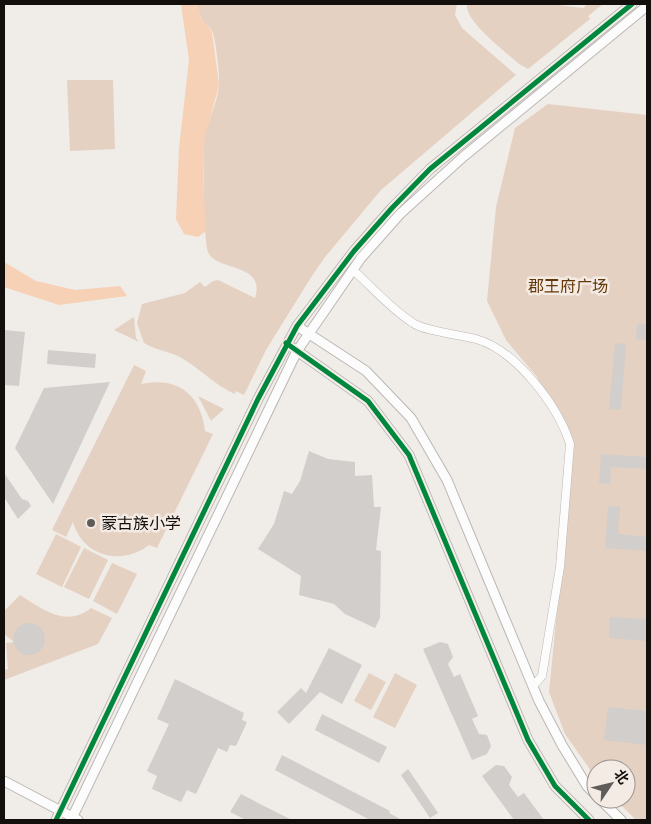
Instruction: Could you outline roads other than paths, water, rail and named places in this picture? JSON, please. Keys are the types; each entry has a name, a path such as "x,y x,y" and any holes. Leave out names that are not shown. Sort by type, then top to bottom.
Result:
{"street":[{"path":"56,820 286,343 297,326 354,251 430,169 632,4"},
{"path":"4,781 74,819 297,351 353,270 400,214 463,157 647,6"},
{"path":"353,270 414,324 478,339 495,346 509,356 540,391 565,430 570,444 560,566 542,676 533,686"},
{"path":"297,326 366,371 411,418 447,480 533,686 562,745 586,784"},
{"path":"286,343 368,401 409,455 528,740 555,786 589,820"},
{"path":"610,809 621,820"}],"place":[{"name":"蒙古族小学","path":"91,523"}],"park label":[{"name":"郡王府广场","path":"568,286"}]}
